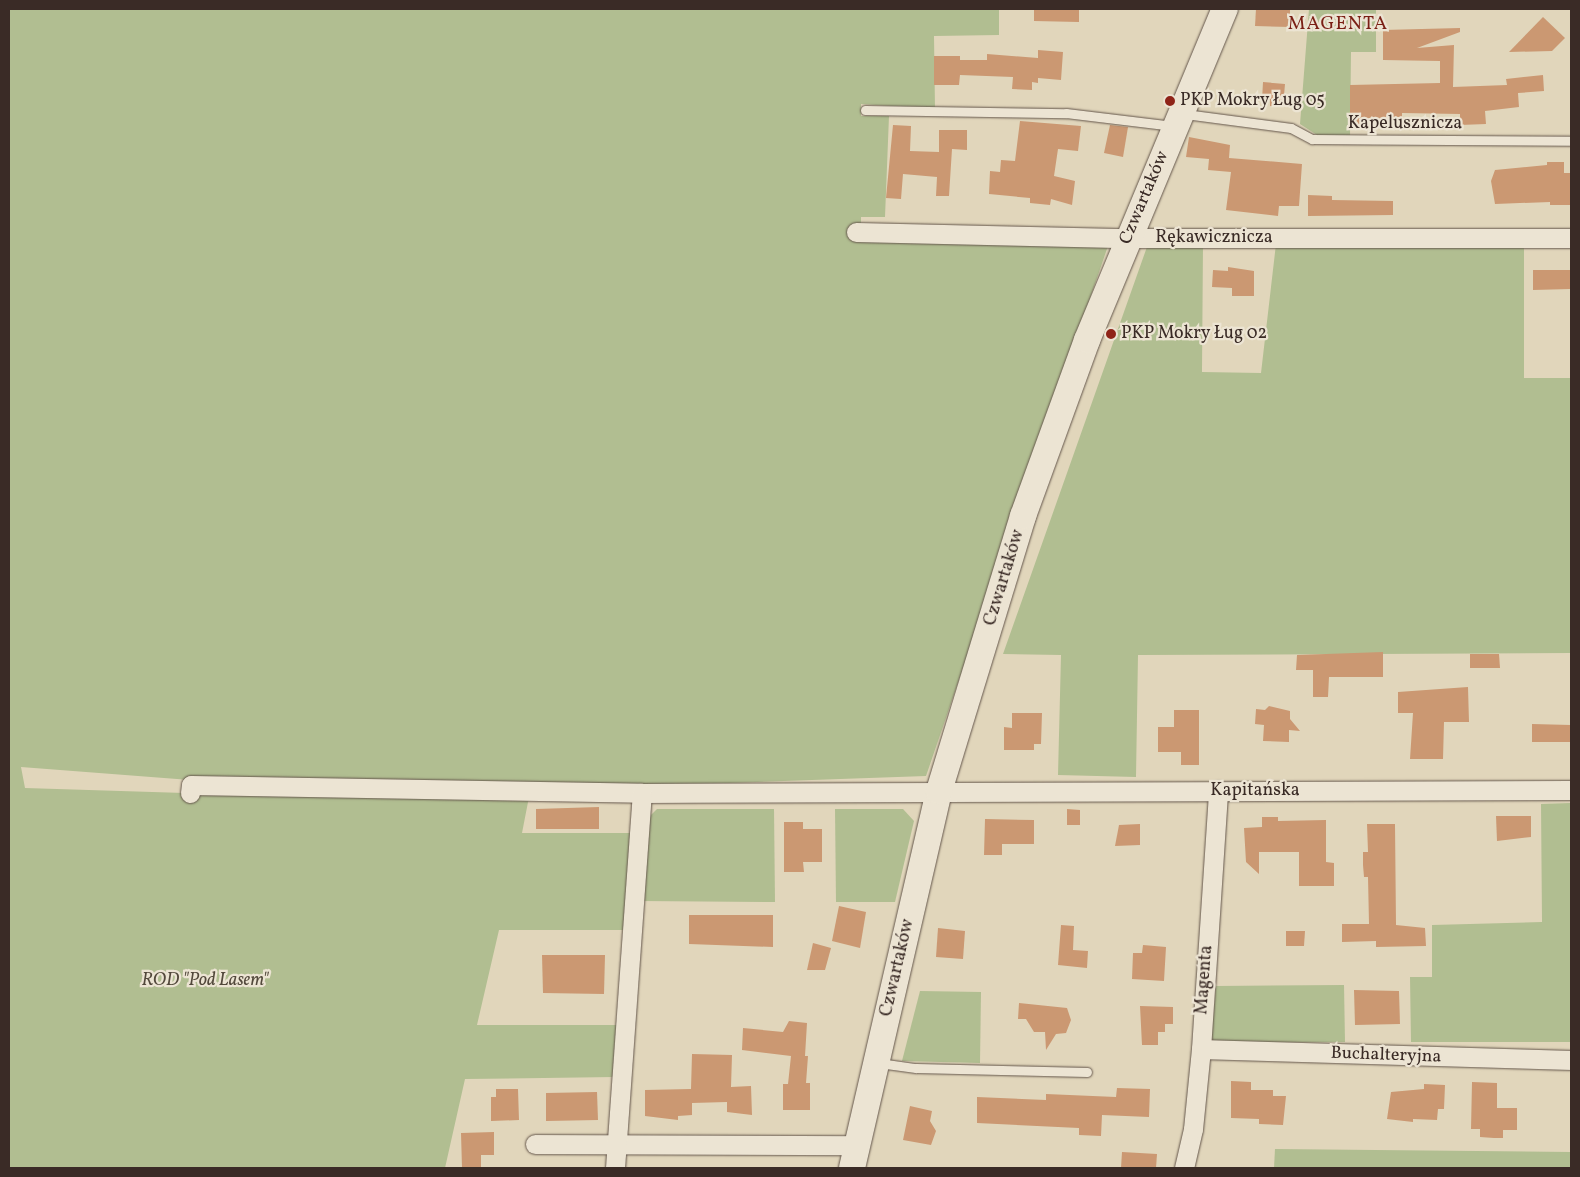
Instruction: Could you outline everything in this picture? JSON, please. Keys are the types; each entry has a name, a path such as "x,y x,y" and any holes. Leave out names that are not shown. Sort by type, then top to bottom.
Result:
{"street":[{"name":"Czwartaków","path":"855,1156 939,791 1027,507 1128,238 1225,9"},
{"name":"Rękawicznicza","path":"856,232 1128,238 1571,238"},
{"name":"Kapitańska","path":"190,793 191,785 460,793 1571,790"},
{"name":"Magenta","path":"1184,1168 1193,1129 1201,1049 1218,791"},
{"path":"615,1168 615,1144 642,793"},
{"name":"Buchalteryjna","path":"1201,1049 1571,1060"},
{"path":"535,1144 615,1144 855,1156"}],"lane":[{"name":"Kapelusznicza","path":"865,110 1066,113 1178,120 1291,128 1312,139 1571,141"},
{"path":"876,1062 916,1068 1087,1072"}],"green space":[{"name":"ROD \"Pod Lasem\"","path":"9,9 999,9 999,35 934,36 935,109 861,104 861,116 889,116 885,217 861,217 861,239 1109,243 926,776 645,786 190,780 21,767 25,788 277,796 529,797 522,833 633,833 625,930 499,930 477,1025 618,1025 614,1077 465,1079 445,1168 9,1168"},
{"path":"1309,9 1376,9 1376,52 1351,52 1350,137 1317,135 1300,124"},
{"path":"1148,244 1203,245 1202,372 1261,373 1276,244 1524,244 1524,378 1571,378 1571,653 1138,655 1136,777 1058,775 1061,655 1003,654"},
{"path":"1571,803 1571,1042 1411,1042 1410,977 1432,977 1432,925 1542,922 1541,804"},
{"path":"657,809 774,809 775,902 639,901 646,820"},
{"path":"835,809 903,809 914,821 895,902 836,902"},
{"path":"1344,985 1345,1042 1215,1043 1211,1038 1216,986"},
{"path":"920,991 981,992 980,1063 902,1061"},
{"path":"1275,1149 1571,1152 1571,1168 1274,1168"}],"building":[{"path":"1034,9 1079,9 1079,22 1034,21"},
{"path":"1256,9 1290,9 1290,27 1255,26"},
{"path":"1543,17 1565,38 1552,51 1509,52"},
{"path":"1460,28 1460,32 1417,48 1454,45 1453,87 1507,85 1506,79 1543,75 1544,91 1518,93 1519,107 1485,111 1486,124 1460,125 1460,114 1402,113 1402,118 1372,119 1372,127 1350,129 1350,85 1440,83 1440,61 1383,60 1383,30"},
{"path":"1038,50 1063,52 1061,80 1038,78 1038,83 1032,82 1032,90 1012,89 1013,77 960,75 959,85 934,85 934,56 960,56 960,60 987,60 987,54 1038,58"},
{"path":"1263,82 1285,84 1283,107 1270,106 1270,100 1262,100"},
{"path":"1020,121 1081,126 1078,151 1058,149 1054,176 1075,181 1072,205 1051,199 1050,205 1030,203 1030,198 989,194 990,171 1000,172 1001,160 1015,161"},
{"path":"893,125 911,126 910,151 939,152 939,130 967,130 967,150 952,149 949,196 936,196 937,177 903,174 901,199 886,198"},
{"path":"1110,125 1128,127 1123,157 1104,153"},
{"path":"1189,137 1230,145 1229,158 1302,164 1299,206 1279,206 1278,216 1226,210 1231,172 1208,170 1209,159 1186,157"},
{"path":"1547,162 1564,162 1564,173 1571,173 1571,205 1550,205 1550,202 1495,204 1491,181 1495,170 1547,165"},
{"path":"1308,195 1332,196 1332,200 1393,201 1393,215 1308,216"},
{"path":"1228,267 1254,271 1254,296 1232,296 1232,288 1212,287 1213,270 1228,271"},
{"path":"1533,270 1571,270 1571,289 1533,290"},
{"path":"1383,652 1383,677 1329,677 1328,697 1313,697 1313,670 1296,670 1297,655"},
{"path":"1470,654 1499,654 1500,668 1470,668"},
{"path":"1468,687 1469,722 1444,722 1443,759 1410,759 1413,713 1398,713 1398,692"},
{"path":"1269,706 1290,711 1290,719 1300,731 1289,730 1289,742 1263,741 1264,725 1255,724 1256,709 1265,710"},
{"path":"1174,710 1199,710 1199,765 1181,765 1181,752 1158,752 1158,727 1174,727"},
{"path":"1012,713 1042,713 1041,744 1034,744 1034,750 1004,750 1004,727 1012,728"},
{"path":"1532,724 1571,725 1571,742 1532,742"},
{"path":"599,807 599,829 536,829 536,809"},
{"path":"1067,809 1080,810 1080,825 1067,825"},
{"path":"1496,816 1531,816 1531,837 1497,841"},
{"path":"1262,817 1278,817 1278,821 1326,820 1326,862 1334,863 1334,886 1299,886 1299,852 1259,852 1259,874 1246,862 1244,828 1262,827"},
{"path":"985,819 1034,820 1034,844 1002,844 1002,855 984,855"},
{"path":"784,822 803,822 803,829 822,829 822,862 803,862 804,872 784,872"},
{"path":"1140,824 1140,845 1115,846 1119,825"},
{"path":"1367,824 1395,824 1396,925 1425,928 1426,946 1376,947 1376,941 1342,942 1342,924 1369,924 1368,877 1364,877 1363,865 1363,852 1368,852"},
{"path":"839,906 866,912 860,948 832,941"},
{"path":"689,915 773,915 773,947 689,944"},
{"path":"1061,925 1074,926 1073,950 1088,951 1087,968 1058,965"},
{"path":"938,928 965,931 963,959 936,957"},
{"path":"1286,931 1305,931 1304,946 1286,946"},
{"path":"813,943 831,948 825,970 807,970"},
{"path":"1143,945 1166,947 1164,981 1132,979 1133,953 1142,953"},
{"path":"542,955 605,955 604,994 543,993"},
{"path":"1354,990 1399,991 1400,1024 1355,1025"},
{"path":"1019,1003 1067,1008 1071,1020 1066,1033 1056,1034 1046,1050 1045,1032 1034,1032 1026,1019 1018,1019"},
{"path":"1140,1006 1173,1007 1173,1024 1165,1024 1165,1032 1158,1032 1158,1045 1142,1045"},
{"path":"789,1021 807,1023 805,1056 808,1056 806,1083 810,1083 810,1110 783,1110 783,1084 788,1084 791,1056 742,1050 743,1028 783,1032"},
{"path":"692,1054 732,1055 731,1087 751,1086 752,1115 727,1112 727,1102 692,1103 692,1115 678,1116 678,1120 645,1116 645,1090 691,1089"},
{"path":"1231,1081 1251,1082 1251,1090 1273,1090 1273,1096 1286,1096 1283,1125 1259,1124 1259,1119 1231,1118"},
{"path":"1472,1082 1497,1083 1497,1108 1517,1108 1517,1130 1503,1130 1503,1138 1494,1138 1480,1137 1480,1129 1471,1129"},
{"path":"1424,1084 1445,1085 1444,1109 1438,1109 1437,1120 1413,1119 1413,1122 1387,1119 1391,1092 1424,1089"},
{"path":"1117,1088 1150,1089 1149,1117 1102,1115 1101,1136 1079,1135 1079,1128 977,1123 977,1097 1046,1100 1046,1094 1116,1097"},
{"path":"496,1089 518,1089 519,1120 491,1121 491,1097 496,1097"},
{"path":"597,1092 598,1120 546,1121 546,1093"},
{"path":"910,1106 932,1111 930,1121 936,1131 931,1145 903,1140"},
{"path":"494,1132 494,1155 481,1155 481,1168 462,1168 461,1133"},
{"path":"1122,1152 1157,1154 1156,1168 1121,1168"}],"place":[{"name":"PKP Mokry Ług 05","path":"1170,101"},
{"name":"PKP Mokry Ług 02","path":"1111,334"}],"district":[{"name":"MAGENTA","path":"1338,25"}]}
